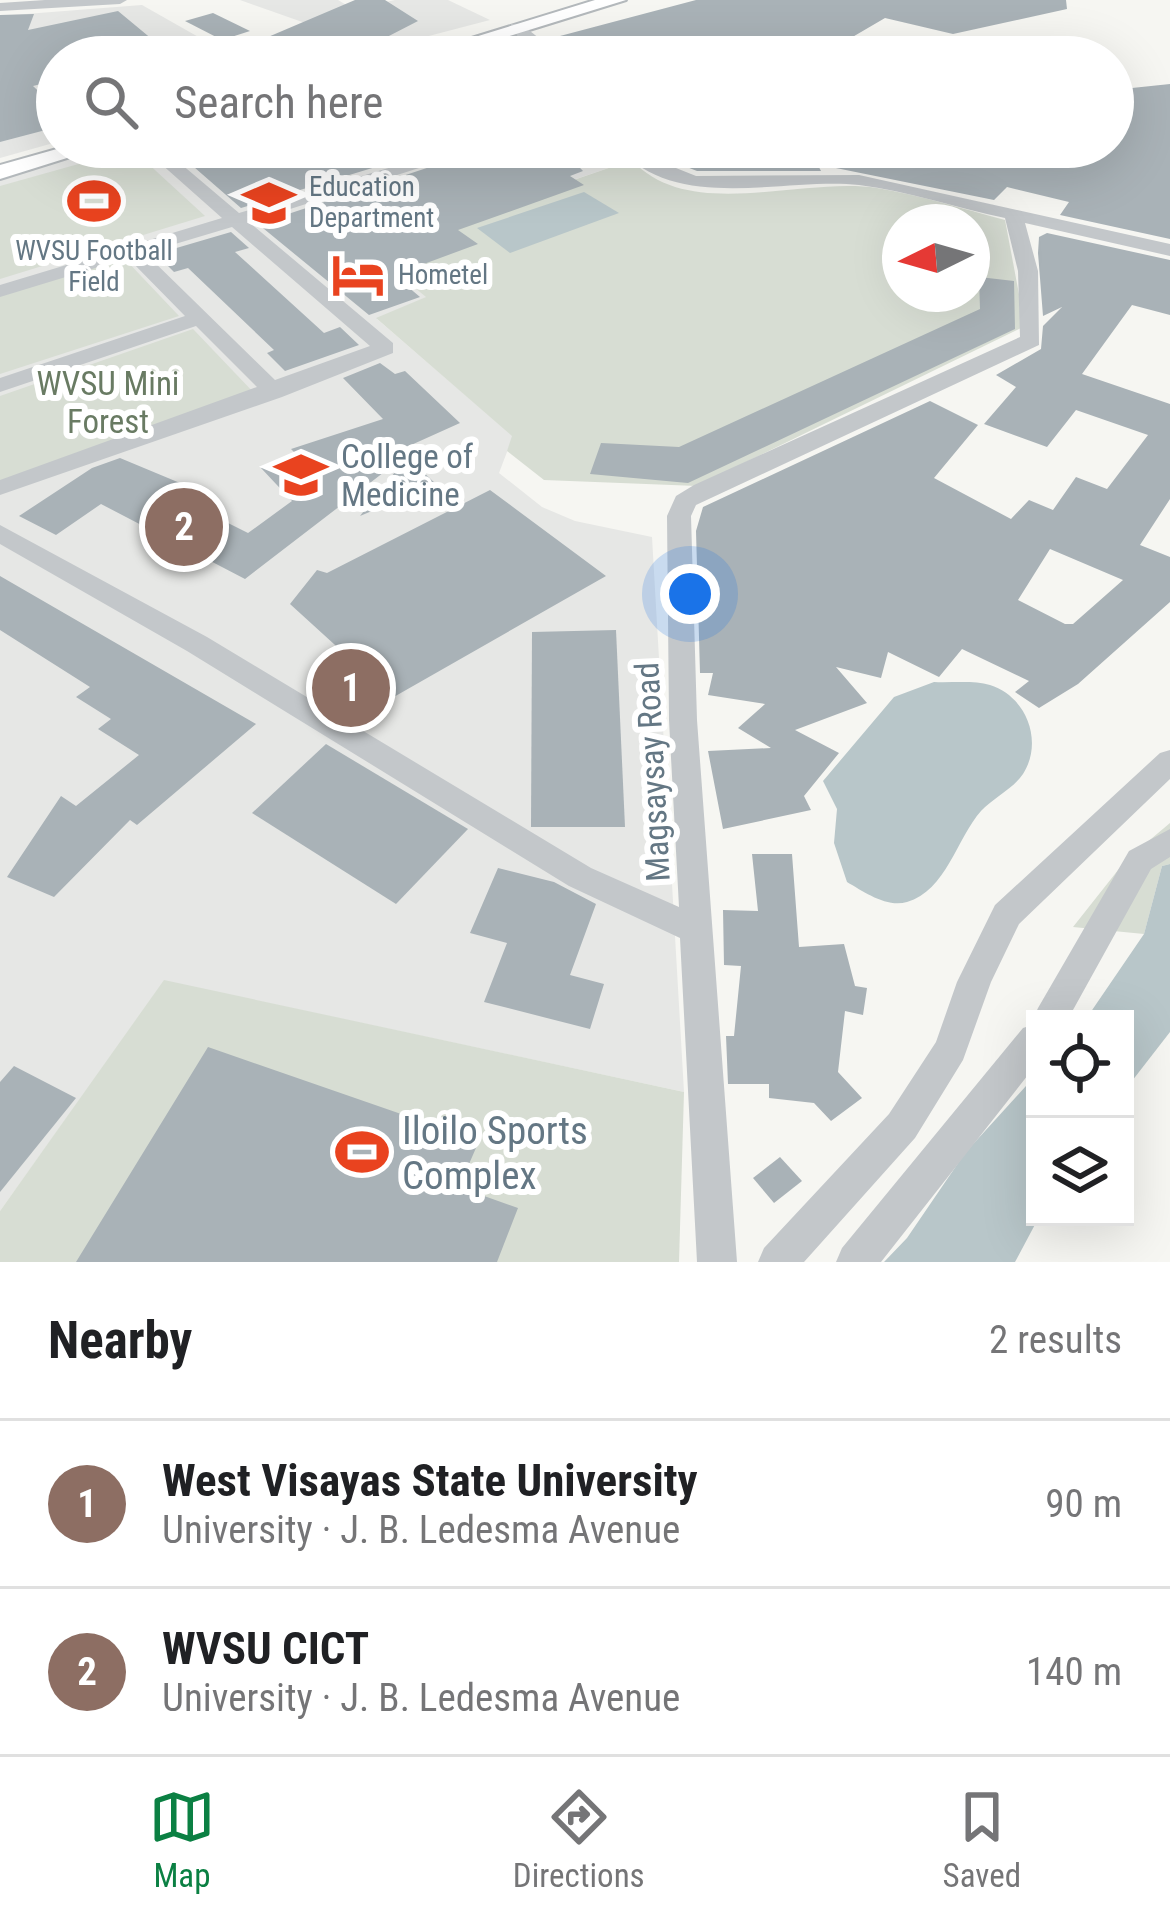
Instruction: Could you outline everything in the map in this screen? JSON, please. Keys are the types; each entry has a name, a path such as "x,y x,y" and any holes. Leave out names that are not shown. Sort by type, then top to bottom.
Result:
{"main road":[{"path":"479,36 616,0"},
{"path":"486,36 508,29"},
{"path":"0,163 36,153"},
{"path":"0,172 36,162"}],"street":[{"path":"0,7 120,0"},
{"path":"508,29 520,36"},
{"path":"0,488 385,348 176,168"},
{"path":"0,291 407,168"},
{"path":"661,168 694,181 859,180 1170,250"},
{"name":"Magsaysay Road","path":"717,1262 683,720 680,516 686,501 1031,340 1028,271 1012,214"},
{"path":"131,250 274,392"},
{"path":"0,385 200,318"},
{"path":"0,533 197,644 580,877 696,930"},
{"path":"778,1262 902,1126 951,1049 974,982 1007,915 1170,761"},
{"path":"1057,1010 1100,922 1140,860 1170,841"},
{"path":"856,1262 1026,1050"}],"shaded area":[{"path":"240,0 338,0 353,9 395,0 448,0 490,20 429,36 342,36"},
{"path":"142,5 197,36 36,36 36,148 0,158 0,16"},
{"path":"36,167 608,168 370,249 427,297 377,319 513,436 499,473 542,507 575,521 652,537 684,1092 165,981 0,1211 0,177"},
{"path":"584,192 619,213 510,253 477,228"},
{"path":"934,682 977,683 1003,691 1022,709 1032,748 1023,774 981,811 932,887 907,902 892,903 847,882 834,843 837,809 823,781 894,697"},
{"path":"1170,864 1170,1032 1134,1078 1134,1010 1092,1010 1144,934 1162,866"},
{"path":"1026,1086 1026,1226 1034,1226 1015,1262 884,1262 907,1238 965,1153"}],"green space":[{"name":"WVSU Football Field","path":"64,168 153,168 205,216 0,279 0,186"},
{"path":"609,168 642,168 656,179 684,189 715,193 848,186 947,204 882,204 882,312 990,312 990,216 1005,220 1025,326 697,486 544,480 507,451 512,436 376,318 426,297 369,250"},
{"path":"124,258 179,316 0,374 0,296"},
{"name":"WVSU Mini Forest","path":"193,329 255,394 0,483 0,396"},
{"path":"1170,823 1170,864 1162,866 1144,934 1073,927 1126,860"},
{"name":"Iloilo Sports Complex","path":"164,980 684,1092 679,1262 0,1262 0,1211"}],"building":[{"path":"355,0 385,0 418,21 389,36 270,36"},
{"path":"696,0 1066,0 1067,9 953,34 885,18 854,36 560,36"},
{"path":"118,11 148,36 36,36 36,133 0,142 0,15 34,14 28,30"},
{"path":"213,13 250,31 214,36 185,21"},
{"path":"1170,84 1170,239 1060,215 1069,202 1007,187 994,200 836,168 1134,168 1134,88"},
{"path":"195,168 372,168 241,208"},
{"path":"427,168 583,171 570,176 584,185 458,230 478,244 394,275 420,297 369,315 258,224"},
{"path":"689,168 821,171 697,171"},
{"path":"231,232 249,248 235,252 324,333 340,327 359,345 285,371 267,353 274,350 188,268 174,272 156,254"},
{"path":"1047,233 1170,260 1170,315 1132,305 1082,374 1170,404 1170,499 1140,545 1170,557 1170,602 1078,684 1039,708 1015,692 1029,681 962,649 939,677 888,652 881,678 836,667 867,703 795,730 839,753 804,796 811,810 723,829 708,751 771,748 738,728 765,704 708,695 713,673 700,673 696,531 703,507 930,401 978,425 934,478 1011,519 1029,500 1053,510 1076,477 1107,489 1148,435 1076,410 1047,447 984,424 1016,387 996,375 1041,349 1043,326 1062,307 1043,316 1039,237","holes":["1050,549 1123,580 1073,624 1018,600"]},
{"path":"990,278 1014,281 1015,329 688,483 590,474 601,443 679,447 973,312 990,312"},
{"path":"380,363 395,374 405,371 460,423 400,450 405,456 245,579 101,504 56,535 19,516 92,468 120,458 192,488 178,498 248,533 292,501 261,468 297,455 291,449 383,419 343,378"},
{"path":"407,457 436,484 360,516"},
{"path":"490,490 606,576 385,702 315,673 346,655 290,604 317,570 327,573"},
{"path":"0,576 256,724 137,825 130,820 54,897 7,877 61,796 76,806 139,755 98,729 111,719 76,697 90,687 0,630"},
{"path":"616,630 625,827 531,827 532,632"},
{"path":"326,744 468,829 396,904 252,813"},
{"path":"752,854 792,854 799,947 844,944 855,986 867,988 863,1015 845,1011 838,1072 862,1098 831,1121 814,1103 769,1098 769,1084 728,1084 726,1036 734,1036 741,966 724,965 723,910 758,911"},
{"path":"498,868 554,882 596,904 570,975 604,984 590,1029 484,1002 507,943 470,933"},
{"path":"208,1047 479,1141 459,1187 518,1208 497,1262 76,1262"},
{"path":"14,1066 76,1098 0,1192 0,1082"},
{"path":"780,1157 802,1181 774,1203 753,1178"}],"place":[{"name":"WVSU Football Field","path":"94,201"},
{"name":"Education Department","path":"269,203"},
{"name":"Hometel","path":"358,275"},
{"name":"College of Medicine","path":"301,475"},
{"name":"WVSU CICT","path":"184,527"},
{"name":"West Visayas State University","path":"351,688"},
{"name":"Iloilo Sports Complex","path":"362,1152"}]}
